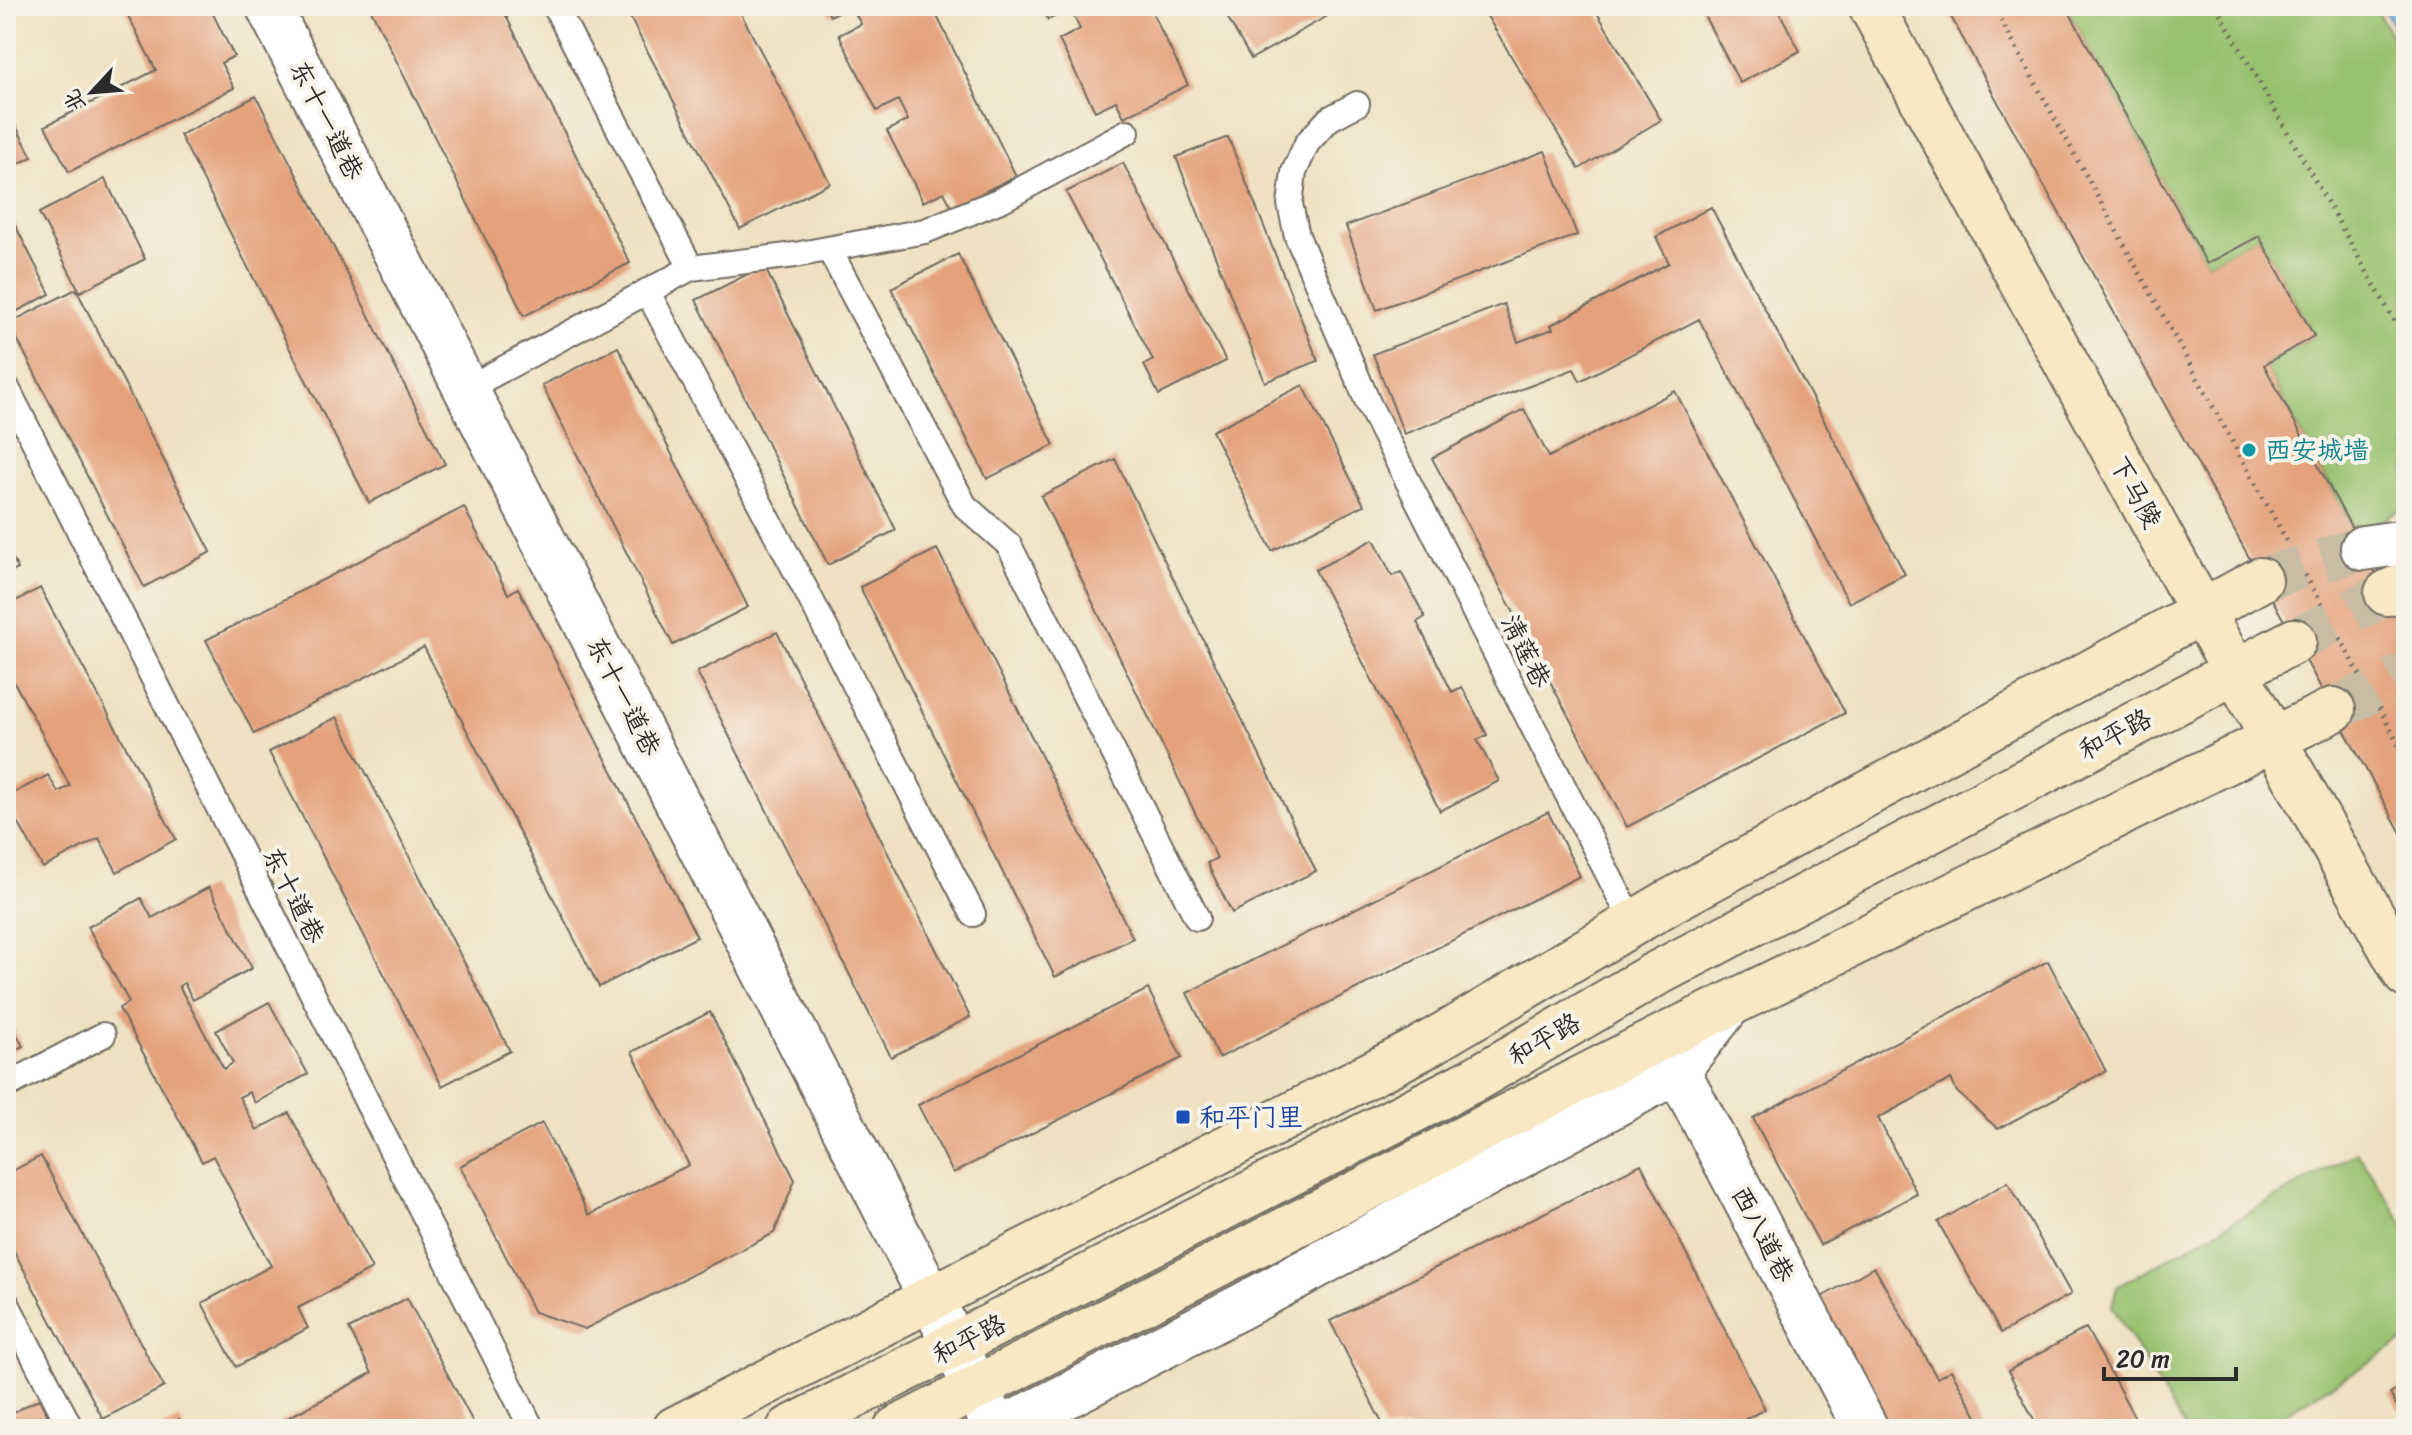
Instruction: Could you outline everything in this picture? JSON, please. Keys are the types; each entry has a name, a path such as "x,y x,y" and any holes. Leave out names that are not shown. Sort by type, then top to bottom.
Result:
{"main road":[{"name":"下马陵","path":"1871,6 2202,612 2406,975"},
{"path":"675,1429 1418,1050 1633,923 2279,571"},
{"name":"和平路","path":"789,1429 1475,1079 1652,976 2294,641"},
{"name":"和平路","path":"896,1429 1669,1054 1729,1005 2350,699"}],"street":[{"name":"东十一道巷","path":"268,6 996,1429"},
{"path":"2363,548 2406,542"},
{"path":"1002,1429 1244,1305 1669,1054"},
{"name":"西八道巷","path":"1669,1054 1866,1429"}],"lane":[{"path":"555,6 691,268"},
{"name":"清莲巷","path":"1357,104 1329,119 1307,143 1294,172 1290,204 1297,236 1369,405 1633,923"},
{"path":"466,389 691,268 795,255 925,231 1003,199 1127,132"},
{"path":"829,249 965,506 1009,545 1197,918"},
{"path":"647,291 973,914"},
{"name":"东十道巷","path":"6,386 532,1429"},
{"path":"6,1086 103,1035"},
{"path":"6,1302 71,1429"}],"path":[{"path":"1993,6 2291,549"},
{"path":"2216,6 2406,341"},
{"path":"2279,571 2322,604"},
{"path":"2337,632 2350,699"},
{"path":"2375,702 2406,758"}],"green space":[{"path":"2066,6 2374,6 2406,61 2406,507 2357,535 2264,365 2314,336 2259,236 2207,264"},
{"path":"2357,1152 2406,1227 2406,1340 2259,1429 2185,1429 2112,1306 2117,1287"}],"water":[{"path":"2382,6 2406,6 2406,49"}],"building":[{"path":"123,6 209,6 234,56 221,63 234,88 69,172 45,126 156,70"},
{"path":"369,6 501,6 630,263 524,316"},
{"path":"624,6 737,6 830,183 740,229"},
{"path":"825,6 851,6 830,16"},
{"path":"851,6 932,6 1016,176 952,208 944,192 923,202 887,131 908,120 898,100 877,111 839,35 861,24"},
{"path":"1041,6 1149,6 1188,85 1124,117 1116,101 1095,111 1059,40 1080,29 1070,9 1048,20"},
{"path":"1221,6 1345,6 1251,59"},
{"path":"1481,6 1593,6 1661,120 1579,169"},
{"path":"1699,6 1776,6 1800,51 1740,83"},
{"name":"西安城墙","path":"1945,6 2066,6 2207,264 2259,236 2314,336 2264,365 2406,629 2406,842"},
{"path":"256,96 445,464 369,503 180,135"},
{"path":"6,107 32,157 6,170"},
{"path":"1228,137 1318,361 1265,382 1176,157"},
{"path":"1545,151 1577,235 1377,310 1346,226"},
{"path":"1123,163 1226,361 1159,395 1144,365 1153,360 1066,192"},
{"path":"105,179 145,259 80,292 39,213"},
{"path":"1711,207 1905,574 1849,603 1699,319 1580,381 1574,369 1404,434 1373,354 1504,304 1518,342 1553,329 1551,325 1669,263 1656,237"},
{"path":"14,223 50,294 6,317 6,227"},
{"path":"958,254 1054,445 987,479 891,288"},
{"path":"764,266 896,530 828,565 696,300"},
{"path":"76,289 211,552 144,587 9,323"},
{"path":"618,347 748,607 673,645 542,385"},
{"path":"1303,385 1364,505 1272,551 1212,431"},
{"path":"1675,391 1845,713 1627,827 1432,458 1524,409 1549,457"},
{"path":"1115,459 1316,871 1232,913 1207,863 1217,858 1041,496"},
{"path":"464,507 508,594 518,588 697,937 599,987 424,647 254,734 206,640"},
{"path":"1374,539 1392,576 1401,572 1425,617 1417,622 1452,692 1462,687 1487,735 1477,740 1499,781 1440,811 1315,570"},
{"path":"6,545 18,569 6,575"},
{"path":"937,549 1133,938 1055,977 860,587"},
{"path":"40,588 176,839 117,872 99,838 43,868 6,800 6,797 48,775 58,792 70,786 6,667 6,606"},
{"path":"777,632 970,1017 891,1057 697,672"},
{"path":"337,717 510,1051 442,1086 269,752"},
{"path":"1548,812 1580,876 1219,1058 1187,993"},
{"path":"209,887 252,968 193,1000 184,983 179,986 224,1069 233,1063 216,1031 269,1002 308,1074 255,1103 249,1092 239,1097 257,1130 289,1113 372,1269 298,1308 308,1328 236,1367 202,1303 271,1266 213,1156 202,1162 119,1008 129,1002 88,927 141,898 152,918"},
{"path":"2048,961 2106,1071 1998,1129 1957,1092 1951,1079 1878,1118 1917,1194 1820,1245 1753,1118"},
{"path":"1148,989 1182,1058 953,1173 918,1105"},
{"path":"710,1012 795,1180 774,1233 585,1329 534,1312 460,1166 542,1123 589,1215 689,1165 632,1052"},
{"path":"6,1015 23,1046 6,1055"},
{"path":"41,1156 164,1387 103,1419 6,1236 6,1174"},
{"path":"1641,1164 1765,1409 1727,1429 1385,1429 1330,1321"},
{"path":"2008,1182 2071,1294 2001,1333 1938,1222"},
{"path":"1874,1267 1937,1378 1951,1370 1984,1429 1888,1429 1806,1306"},
{"path":"407,1298 474,1424 464,1429 267,1429 372,1373 349,1329"},
{"path":"2086,1328 2141,1429 2039,1429 2008,1371"},
{"path":"2406,1384 2406,1422 2390,1394"},
{"path":"39,1399 55,1429 6,1429 6,1416"},
{"path":"179,1419 185,1429 161,1429"}],"tunnel":[{"path":"2260,580 2363,548"},
{"path":"2294,641 2387,593"},
{"path":"2333,710 2406,674"}],"place":[{"name":"西安城墙","path":"2249,450"},
{"name":"和平门里","path":"1183,1117"}]}
